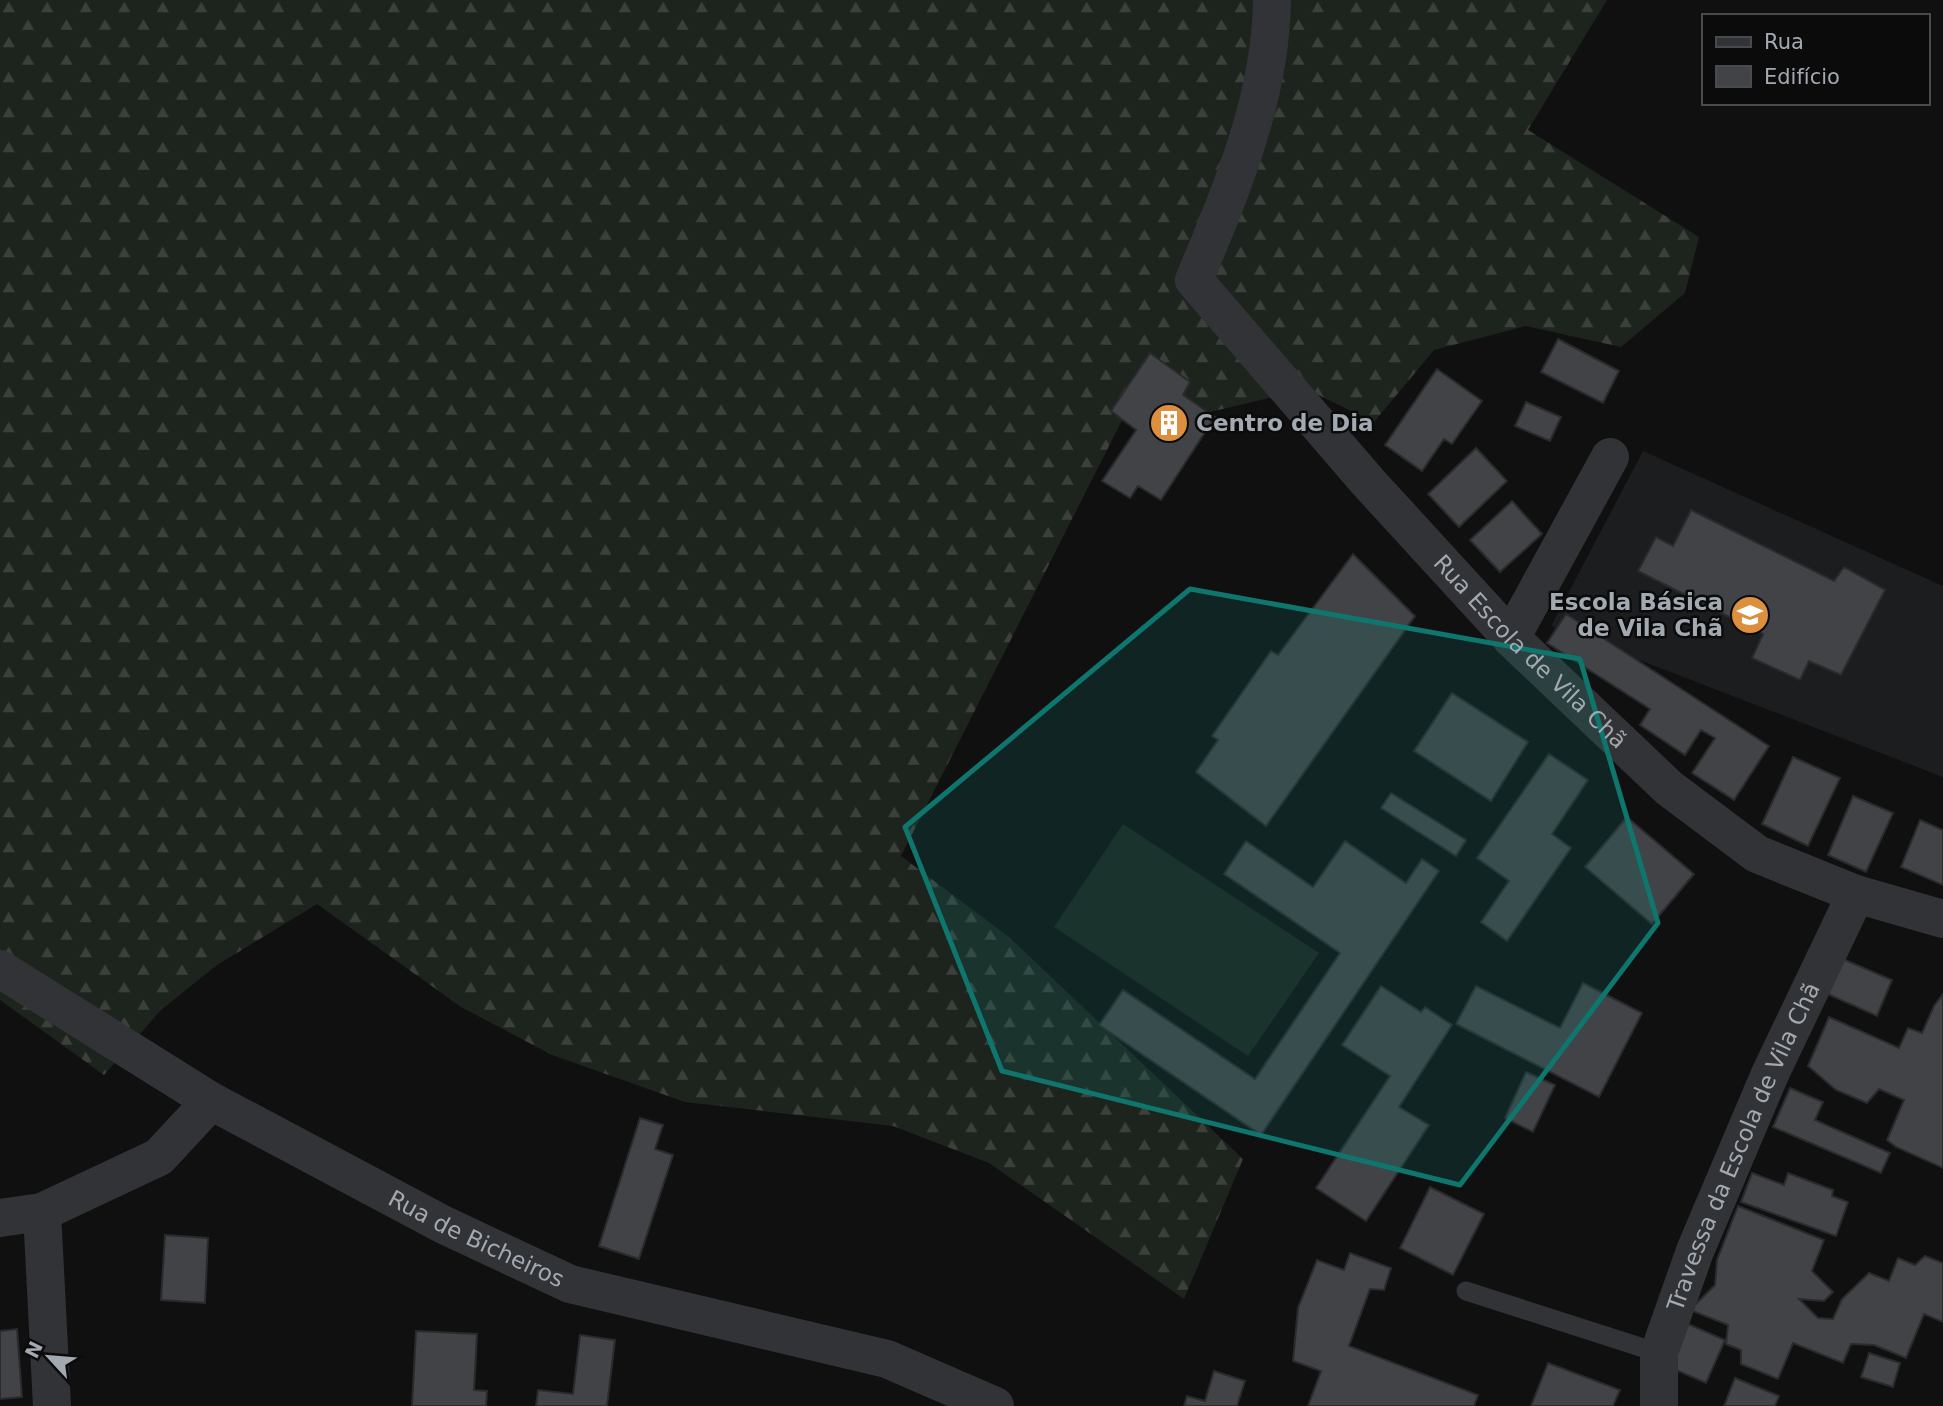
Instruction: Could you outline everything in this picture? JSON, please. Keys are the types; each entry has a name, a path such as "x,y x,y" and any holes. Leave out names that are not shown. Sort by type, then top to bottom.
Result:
{"street":[{"name":"Rua Escola de Vila Chã","path":"1272,0 1272,25 1256,112 1232,189 1194,280 1368,482 1511,638 1670,788 1757,854 1856,894 1943,919"},
{"path":"1511,638 1610,457"},
{"name":"Travessa da Escola de Vila Chã","path":"1659,1406 1659,1353 1695,1251 1770,1074 1856,894"},
{"name":"Rua de Bicheiros","path":"0,969 211,1101 444,1225 570,1284 887,1359 995,1406"},
{"path":"0,1218 41,1212 159,1157 211,1101"},
{"path":"41,1212 52,1406"}],"lane":[{"path":"1466,1291 1659,1353"}],"highlighted area":[{"path":"1190,589 1580,659 1658,923 1460,1185 1002,1071 905,827"}],"shaded area":[{"name":"Escola Básica de Vila Chã","path":"1643,451 1943,586 1943,777 1551,626"}],"green space":[{"path":"0,0 1607,0 1528,130 1699,237 1685,293 1621,347 1526,326 1434,350 1374,422 1306,389 1206,413 1143,379 901,856 1009,937 1243,1159 1184,1299 989,1163 893,1126 685,1102 552,1055 461,1007 317,904 217,965 161,1010 104,1075 0,1000"},
{"path":"1123,824 1319,953 1248,1056 1054,927"}],"building":[{"path":"1558,339 1619,371 1603,403 1541,372"},
{"name":"Centro de Dia","path":"1150,353 1190,382 1183,395 1215,417 1161,500 1138,486 1130,498 1102,481 1136,430 1111,411"},
{"path":"1437,369 1482,401 1452,444 1444,439 1422,471 1385,445"},
{"path":"1526,402 1561,417 1550,441 1515,426"},
{"path":"1476,448 1507,481 1459,527 1428,494"},
{"path":"1512,501 1542,534 1500,572 1470,540"},
{"path":"1691,510 1834,581 1844,567 1885,590 1841,675 1809,661 1800,680 1752,658 1763,634 1638,571 1656,537 1673,546"},
{"path":"1353,554 1415,616 1266,826 1196,772 1218,740 1212,736 1271,651 1278,655"},
{"path":"1566,614 1769,746 1734,800 1692,773 1715,738 1701,730 1685,755 1640,725 1650,709 1547,643"},
{"path":"1452,693 1528,742 1491,801 1414,751"},
{"path":"1549,754 1588,780 1552,834 1571,848 1507,941 1481,922 1509,881 1477,858"},
{"path":"1793,757 1840,778 1808,846 1762,824"},
{"path":"1391,793 1466,840 1456,856 1381,808"},
{"path":"1853,796 1893,813 1866,872 1828,855"},
{"path":"1627,817 1694,874 1652,924 1585,867"},
{"path":"1920,820 1943,830 1943,885 1901,867"},
{"path":"1246,841 1313,887 1345,841 1406,883 1422,859 1439,871 1261,1135 1099,1025 1123,990 1255,1079 1340,953 1224,874"},
{"path":"1838,957 1892,980 1877,1016 1823,992"},
{"path":"1583,983 1642,1013 1599,1097 1456,1024 1476,986 1560,1028"},
{"path":"1381,986 1421,1012 1425,1007 1452,1025 1399,1107 1429,1125 1366,1221 1316,1188 1390,1076 1342,1045"},
{"path":"1943,994 1943,1168 1896,1147 1887,1140 1904,1100 1879,1089 1867,1103 1836,1090 1808,1066 1829,1017 1899,1048 1908,1028 1922,1033 1934,1006"},
{"path":"1526,1072 1555,1085 1533,1132 1505,1118"},
{"path":"1790,1088 1823,1102 1815,1120 1890,1153 1881,1173 1773,1127"},
{"path":"640,1118 663,1125 655,1149 673,1155 639,1259 599,1246"},
{"path":"1752,1173 1784,1185 1788,1173 1833,1190 1832,1196 1848,1202 1836,1236 1741,1202"},
{"path":"1430,1187 1484,1214 1453,1275 1400,1248"},
{"path":"1738,1206 1824,1240 1812,1271 1833,1292 1824,1301 1799,1299 1818,1318 1833,1319 1842,1299 1869,1273 1889,1281 1898,1258 1915,1265 1925,1256 1943,1263 1943,1322 1924,1314 1906,1358 1874,1345 1851,1344 1843,1363 1793,1343 1778,1379 1741,1364 1741,1350 1726,1344 1728,1325 1690,1310 1715,1285 1717,1260"},
{"path":"165,1235 208,1238 205,1303 161,1300"},
{"path":"1350,1253 1391,1268 1384,1290 1370,1289 1349,1346 1478,1395 1474,1406 1308,1406 1321,1371 1293,1361 1298,1308 1317,1260 1344,1270"},
{"path":"1688,1324 1725,1340 1706,1383 1669,1367"},
{"path":"17,1329 22,1397 0,1399 0,1331"},
{"path":"416,1331 477,1334 474,1390 487,1391 486,1406 412,1406"},
{"path":"580,1335 615,1340 607,1406 536,1406 538,1390 573,1394"},
{"path":"1869,1353 1900,1363 1893,1387 1861,1377"},
{"path":"1548,1363 1620,1390 1613,1406 1531,1406"},
{"path":"1214,1371 1245,1381 1237,1406 1184,1406 1187,1396 1205,1401"},
{"path":"1735,1378 1779,1396 1775,1406 1724,1406"}],"place":[{"name":"Centro de Dia","path":"1169,423"},
{"name":"Escola Básica de Vila Chã","path":"1750,615"}]}
